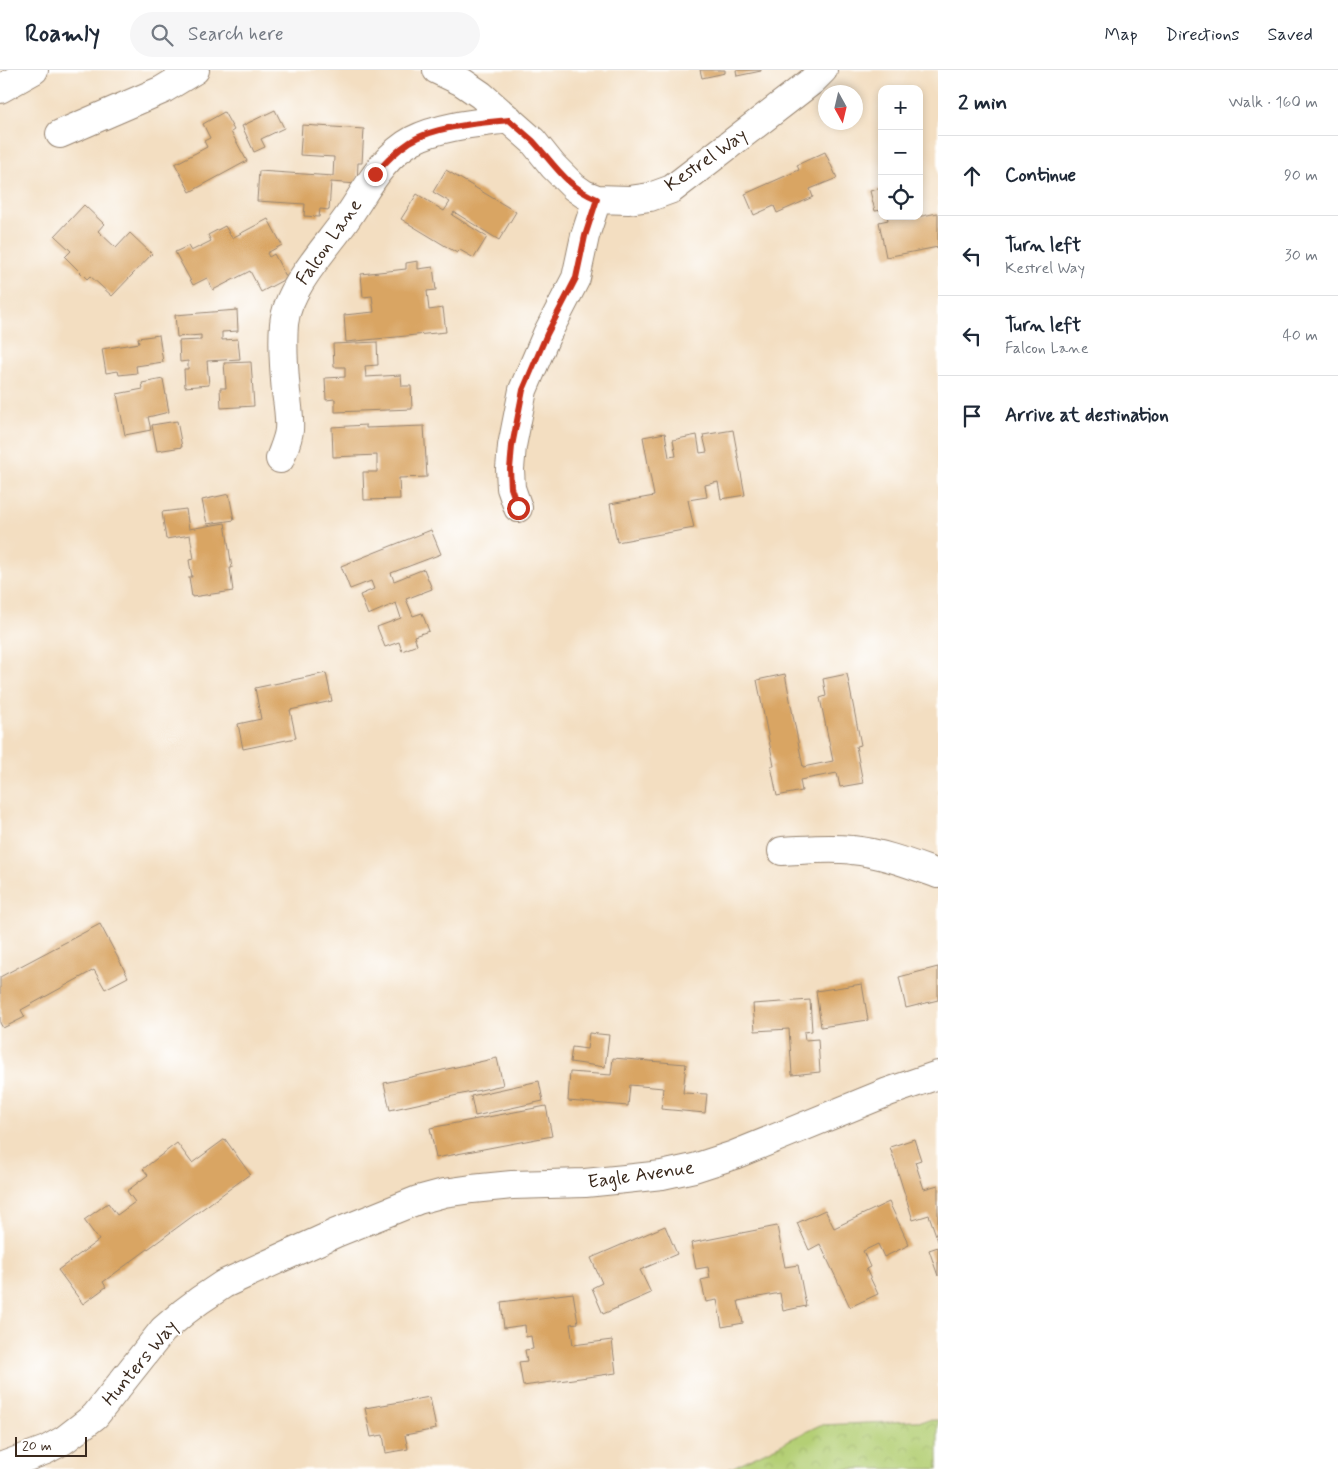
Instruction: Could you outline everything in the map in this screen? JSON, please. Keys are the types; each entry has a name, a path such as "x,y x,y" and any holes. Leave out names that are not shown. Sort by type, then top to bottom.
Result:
{"street":[{"path":"0,90 34,70"},
{"path":"60,134 162,90 195,70"},
{"name":"Kestrel Way","path":"437,70 462,82 481,95 533,142 553,166 584,194 597,199 629,200 650,197 672,189 824,70"},
{"name":"Falcon Lane","path":"280,459 289,430 283,363 284,322 287,309 294,294 308,271 347,218 375,174 412,140 425,134 473,124 509,120"},
{"path":"518,508 511,488 510,469 512,446 523,390 547,334 576,278 585,236 597,199"},
{"path":"782,851 815,849 873,853 938,874"},
{"name":"Eagle Avenue","path":"418,1200 444,1193 472,1189 512,1185 595,1182 662,1175 694,1168 734,1155 888,1092 938,1075"},
{"name":"Hunters Way","path":"0,1467 46,1450 89,1422 130,1374 163,1330 184,1312 224,1284 336,1233 418,1200"}],"green space":[{"path":"938,1420 938,1469 729,1469 820,1425"}],"building":[{"path":"700,70 725,70 725,73 702,78"},
{"path":"736,70 761,70 761,71 737,76"},
{"path":"275,110 284,128 261,139 265,147 254,152 242,126"},
{"path":"224,112 234,130 231,132 247,161 190,192 175,164 207,147 204,141 210,138 203,124"},
{"path":"302,125 364,129 362,163 358,163 357,184 331,182 329,210 320,209 319,217 304,216 305,204 257,201 259,171 333,176 334,157 300,155"},
{"path":"825,152 837,178 810,189 813,197 777,213 774,206 754,215 745,194 799,170 797,165"},
{"path":"446,170 516,212 499,240 454,212 452,215 487,237 474,258 460,250 457,253 401,219 417,194 444,211 450,202 433,192"},
{"path":"878,189 878,211 875,211 870,191"},
{"path":"84,205 104,224 98,231 116,248 130,233 152,254 112,296 90,276 87,279 65,257 71,251 55,236"},
{"path":"938,213 938,247 886,257 879,222 888,220 923,220 923,216"},
{"path":"268,219 282,245 267,253 269,257 274,254 287,278 261,292 250,271 213,290 207,278 193,285 175,252 188,246 191,251 211,241 208,235 225,226 232,238"},
{"path":"418,261 418,269 433,267 436,290 427,291 429,310 443,308 446,332 346,342 344,315 374,312 372,296 363,297 361,274 406,269 406,263"},
{"path":"237,310 238,331 222,332 222,340 238,339 240,359 207,361 209,385 185,387 184,369 188,369 188,361 180,362 179,341 201,340 201,335 177,337 175,315"},
{"path":"159,335 163,362 136,366 137,373 119,375 118,371 106,373 102,349 139,343 138,338"},
{"path":"377,342 378,365 365,366 366,377 401,375 402,386 411,386 412,409 335,412 335,399 326,400 325,378 345,377 345,367 334,367 333,344"},
{"path":"251,362 254,406 221,408 220,388 226,388 224,363"},
{"path":"163,379 169,412 148,417 151,430 125,435 117,394 143,389 142,383"},
{"path":"177,421 182,447 157,451 152,425"},
{"path":"366,425 366,428 424,426 427,477 399,478 400,499 364,500 363,472 377,472 377,455 333,457 332,427"},
{"path":"733,430 745,495 721,499 718,482 705,485 707,497 688,500 694,528 617,542 610,504 654,496 643,437 665,433 669,457 676,456 673,440 697,435 700,453 707,452 703,435"},
{"path":"229,494 234,520 207,524 202,500"},
{"path":"186,509 189,529 225,523 232,568 230,568 233,591 192,597 189,577 192,577 189,560 194,559 190,535 166,539 162,512"},
{"path":"431,530 441,554 391,573 394,581 424,569 432,589 406,599 413,616 422,613 429,631 414,636 417,645 402,651 399,642 385,647 377,627 401,618 396,603 368,615 360,595 374,589 371,581 350,589 341,566"},
{"path":"326,673 332,701 290,710 296,738 243,749 238,724 261,719 255,688"},
{"path":"785,674 803,767 833,761 820,698 826,696 823,679 847,674 861,745 856,746 863,783 840,787 837,773 800,780 802,791 777,796 771,766 774,766 757,680"},
{"path":"100,924 128,977 105,989 94,970 21,1010 25,1017 3,1028 0,1023 0,977"},
{"path":"938,967 938,1000 906,1008 899,977"},
{"path":"862,984 868,1020 821,1027 816,991"},
{"path":"810,1000 812,1031 804,1032 805,1040 818,1039 820,1072 792,1075 789,1029 755,1031 753,1004"},
{"path":"589,1033 609,1035 605,1067 570,1062 572,1047 587,1049"},
{"path":"497,1058 503,1085 390,1110 384,1083"},
{"path":"613,1058 686,1064 683,1093 707,1094 705,1113 661,1109 663,1088 630,1085 628,1106 568,1101 570,1072 611,1075"},
{"path":"539,1081 543,1101 475,1116 471,1096"},
{"path":"546,1106 552,1136 436,1158 430,1128"},
{"path":"225,1139 250,1174 103,1282 106,1287 83,1304 58,1270 99,1240 84,1220 108,1203 117,1215 135,1202 127,1191 148,1175 143,1169 177,1143 192,1163"},
{"path":"914,1139 921,1160 915,1162 924,1189 938,1185 938,1241 929,1215 913,1220 890,1147"},
{"path":"889,1202 909,1245 884,1257 878,1244 863,1251 870,1267 866,1269 878,1294 850,1307 820,1244 809,1250 797,1223 825,1210 834,1228"},
{"path":"665,1226 677,1254 640,1270 651,1293 603,1314 592,1288 602,1283 591,1258"},
{"path":"777,1226 785,1267 798,1265 806,1306 783,1311 780,1293 738,1301 743,1323 722,1327 717,1300 706,1302 701,1280 710,1278 708,1267 696,1269 691,1243"},
{"path":"938,1247 938,1276 929,1250"},
{"path":"573,1293 578,1323 570,1324 573,1345 612,1340 616,1373 523,1386 519,1362 527,1361 525,1350 533,1349 531,1336 526,1337 525,1325 504,1328 501,1302"},
{"path":"430,1397 436,1429 405,1435 408,1449 386,1453 383,1435 371,1437 365,1408"}],"route":[{"path":"375,174 398,151 412,140 425,134 473,124 509,120 533,142 553,166 574,186 584,194 597,199 585,236 576,278 547,334 523,390 512,446 510,469 511,488 518,508"}]}
